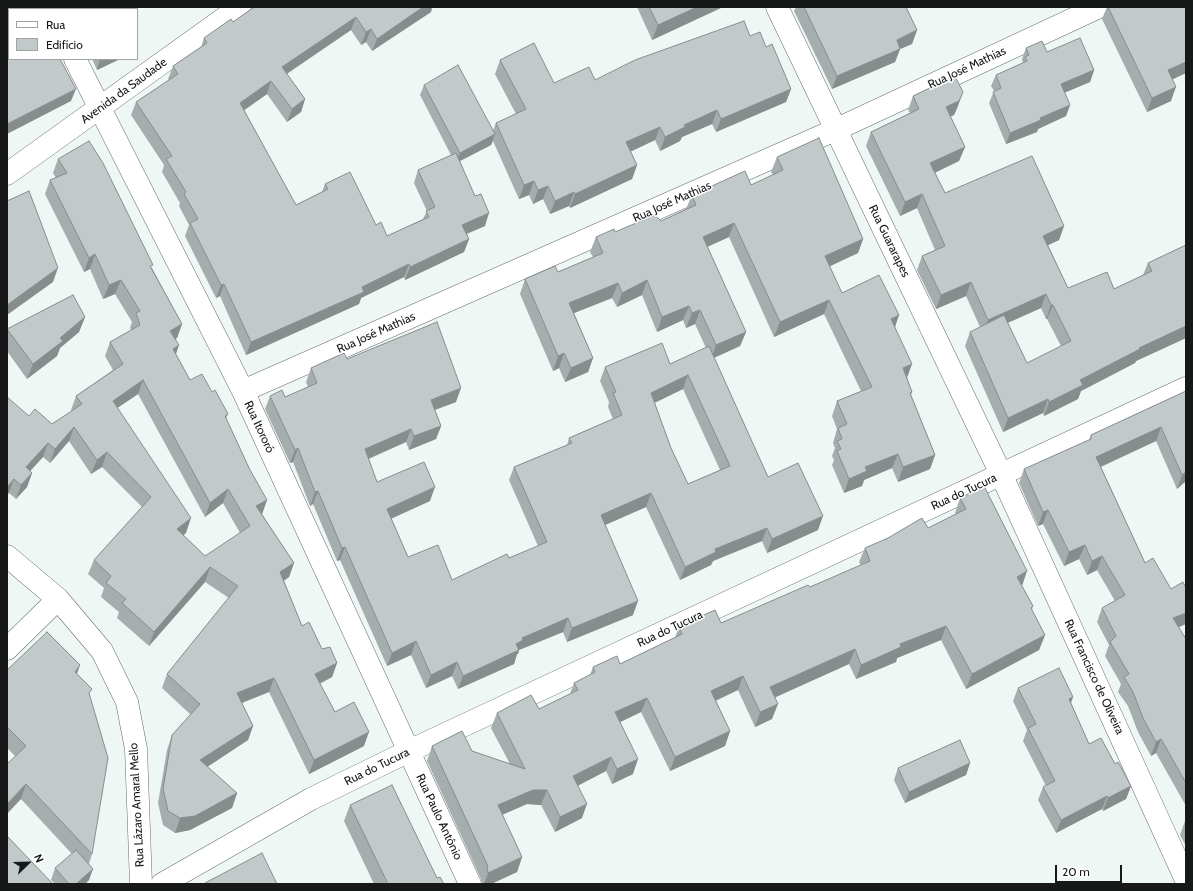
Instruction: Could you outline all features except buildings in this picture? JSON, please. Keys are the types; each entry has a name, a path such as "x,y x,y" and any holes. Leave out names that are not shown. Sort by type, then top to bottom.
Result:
{"street":[{"name":"Avenida da Saudade","path":"7,174 240,7"},
{"name":"Rua Guararapes","path":"777,7 1001,474"},
{"name":"Rua José Mathias","path":"243,391 835,130 1099,7"},
{"name":"Rua Itororó","path":"75,60 243,391 408,751"},
{"name":"Rua do Tucura","path":"162,884 311,799 408,751 1186,388"},
{"name":"Rua Francisco de Oliveira","path":"1001,474 1186,880"},
{"name":"Rua Lázaro Amaral Mello","path":"7,556 58,599 102,651 127,702 136,749 141,884"},
{"path":"7,649 58,599"},
{"name":"Rua Paulo Antônio","path":"408,751 470,884"}]}
